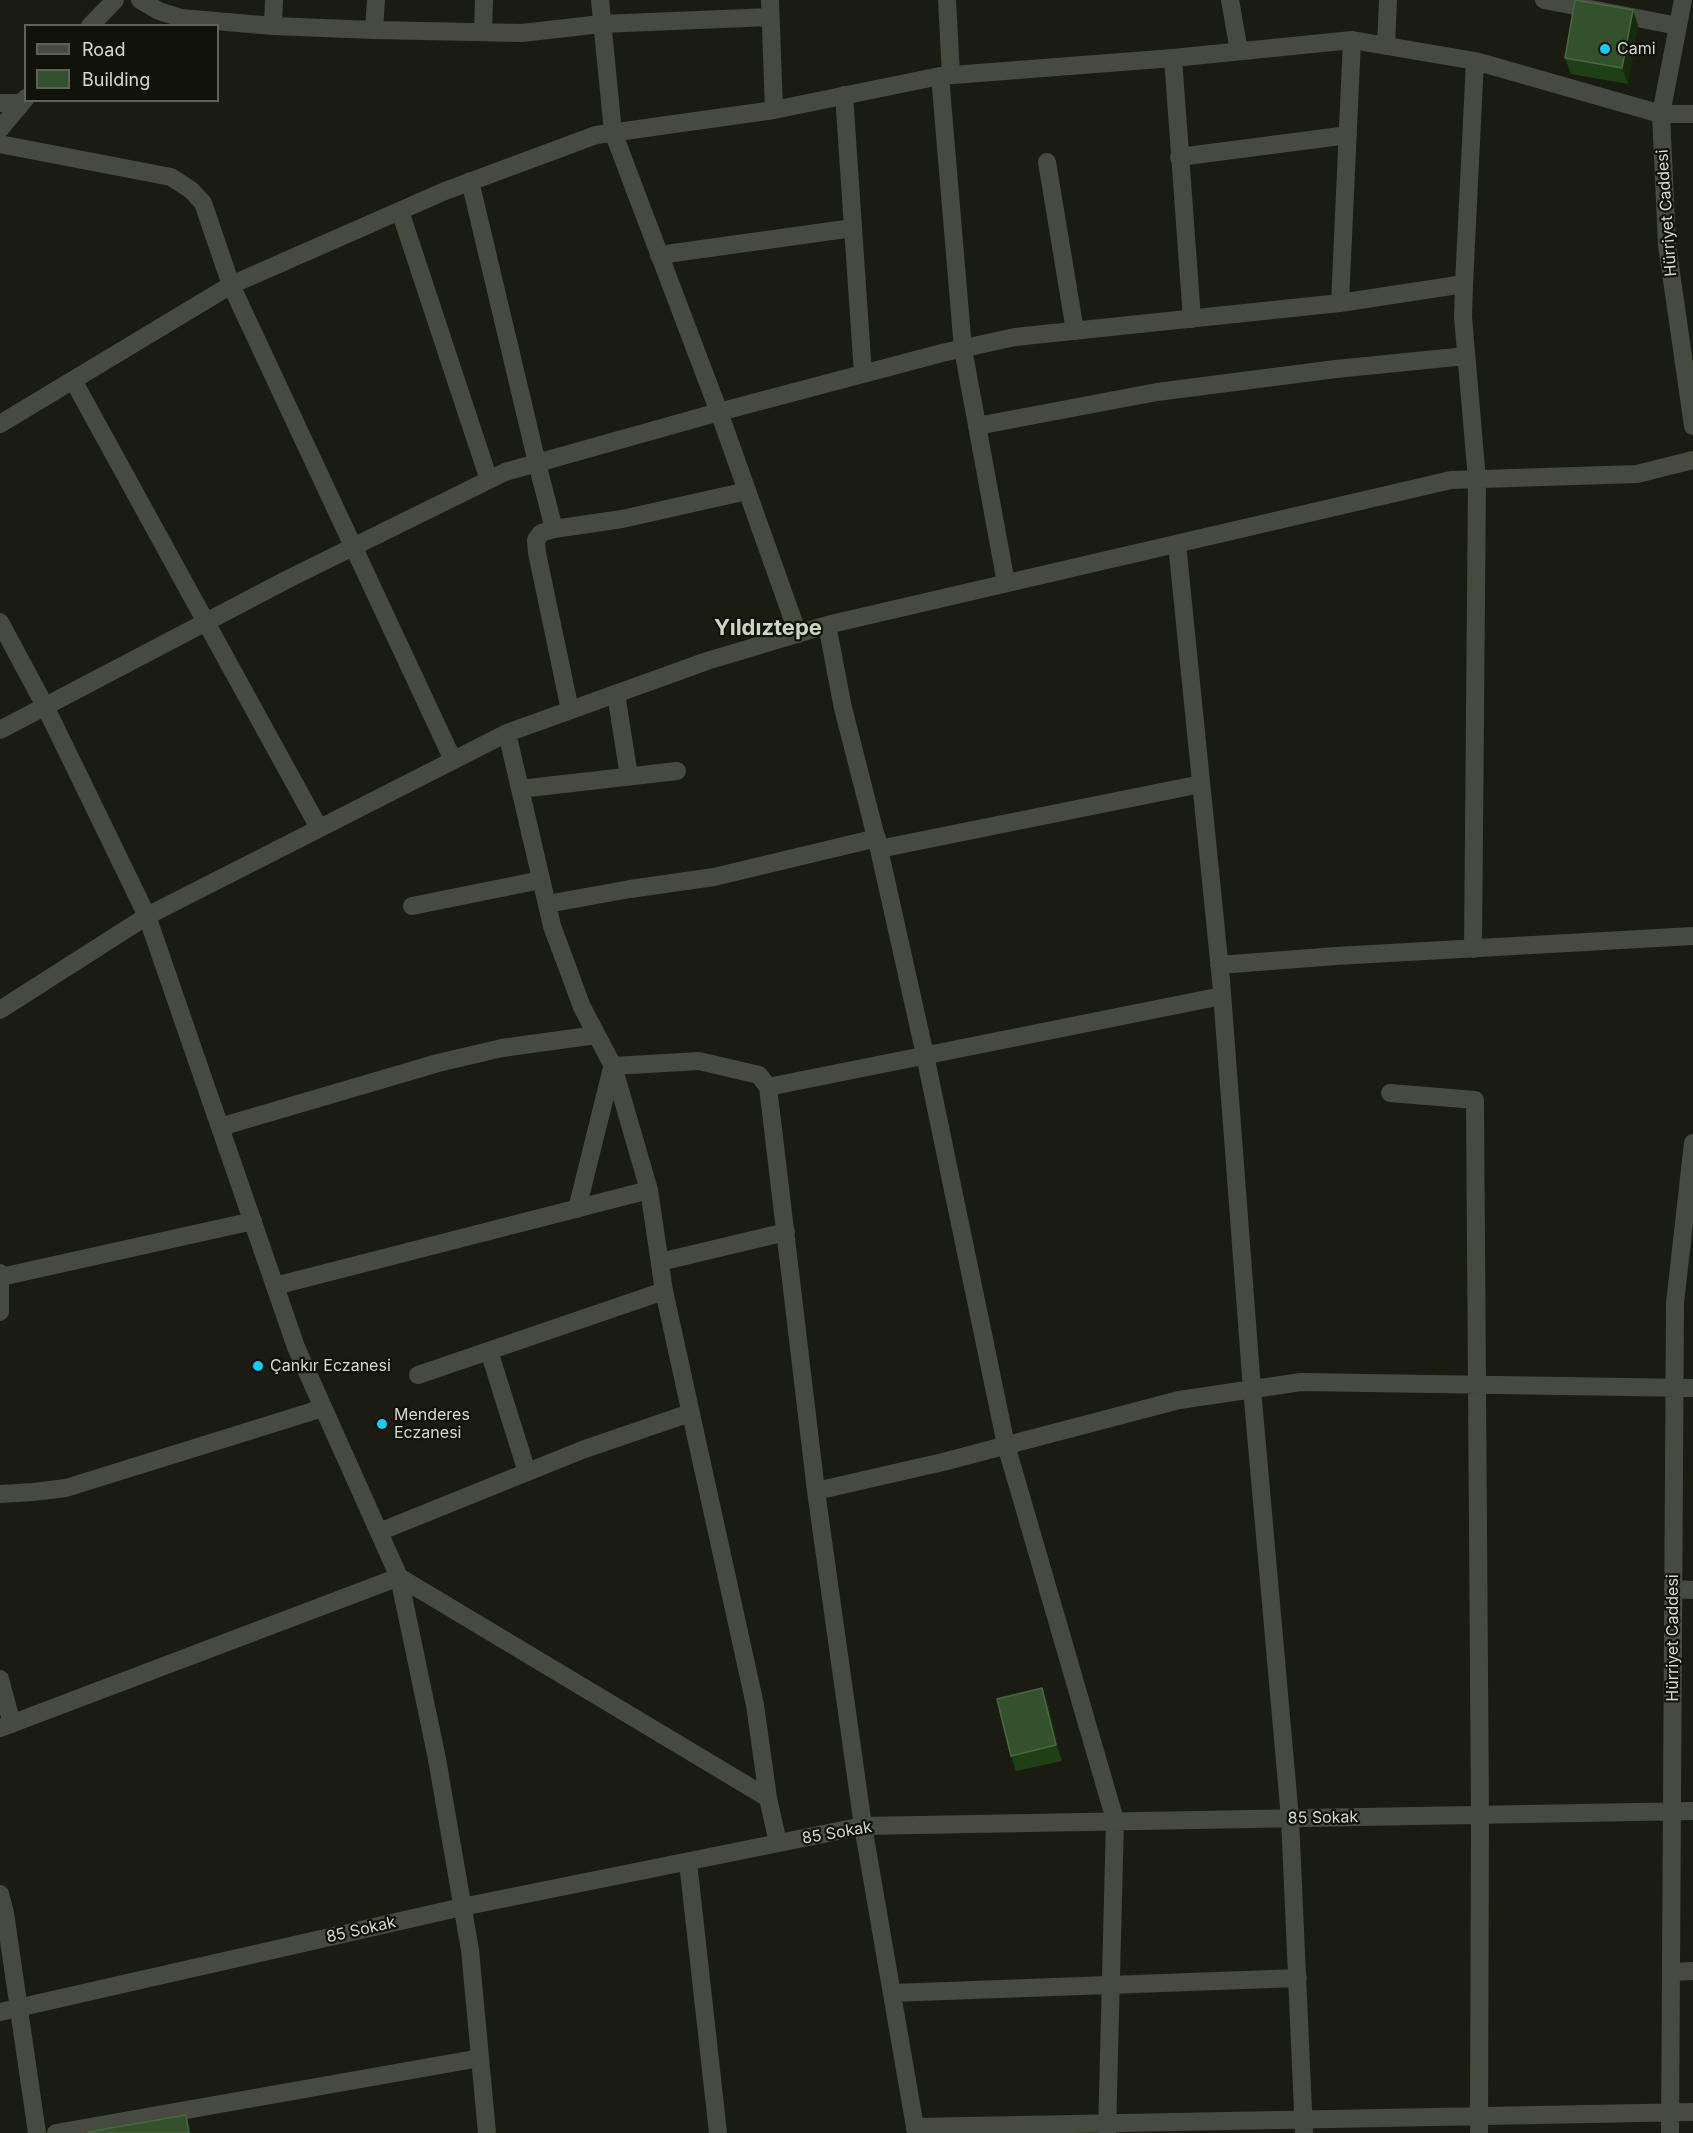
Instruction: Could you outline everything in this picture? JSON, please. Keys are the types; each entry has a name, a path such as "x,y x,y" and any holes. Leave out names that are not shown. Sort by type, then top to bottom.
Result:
{"street":[{"path":"92,24 115,0"},
{"path":"140,0 159,11 181,18 273,26 522,33 770,9 774,110"},
{"path":"273,26 274,0"},
{"path":"374,30 376,0"},
{"path":"483,32 484,0"},
{"path":"600,0 613,132 719,412 798,634"},
{"path":"947,0 945,76 963,349 1006,584"},
{"path":"1230,0 1239,51"},
{"path":"1386,46 1388,0"},
{"path":"1544,0 1678,26"},
{"name":"Hürriyet Caddesi","path":"1683,0 1661,114 1666,245 1693,426"},
{"path":"1340,303 1352,40"},
{"path":"0,424 231,285 470,181 596,135 774,110 945,76 1173,58 1352,40 1475,61 1661,114 1693,114"},
{"path":"1173,58 1192,319"},
{"path":"1473,949 1477,479 1463,316 1475,61"},
{"path":"844,95 863,374"},
{"path":"0,103 23,100"},
{"path":"0,129 23,100"},
{"path":"1179,157 1348,135"},
{"path":"0,144 171,177 182,182 203,203 231,285 453,760"},
{"path":"1047,162 1075,331"},
{"path":"470,181 554,529"},
{"path":"400,211 489,480"},
{"path":"660,255 853,228"},
{"path":"0,730 205,622 505,472 863,374 1016,338 1340,303 1464,284"},
{"path":"977,426 1157,392 1336,369 1466,356"},
{"path":"74,380 319,828"},
{"path":"0,1010 147,916 507,733 707,661 827,625 1451,480 1637,474 1693,460"},
{"path":"570,710 537,553 536,540 541,533 622,519 747,491"},
{"path":"1177,544 1222,996 1252,1389 1290,1818 1304,2126"},
{"path":"0,622 45,706 147,916 296,1347 399,1577 437,1759 470,1950 487,2133"},
{"path":"827,625 843,708 878,844 925,1055 1006,1445 1114,1820 1106,2128"},
{"path":"616,694 630,776"},
{"path":"507,733 552,926 582,1007 613,1066 649,1190 664,1291 755,1705 768,1798 778,1843"},
{"path":"520,789 677,771"},
{"path":"547,904 630,888 714,877 1201,784"},
{"path":"412,906 542,880"},
{"path":"1219,966 1336,956 1693,936"},
{"path":"768,1087 1222,996"},
{"path":"220,1127 438,1063 502,1048 596,1035"},
{"path":"613,1066 699,1061 759,1075 768,1087 816,1491 863,1826 916,2130 1479,2124 1693,2112"},
{"path":"577,1209 613,1066"},
{"path":"1390,1093 1475,1100 1480,1815 1479,2124"},
{"name":"Hürriyet Caddesi","path":"1670,2133 1675,1303 1693,1143"},
{"path":"275,1286 649,1190"},
{"path":"0,1312 0,1275 253,1221"},
{"path":"660,1262 786,1232"},
{"path":"418,1375 664,1291"},
{"path":"489,1351 527,1472"},
{"path":"816,1491 1179,1400 1301,1382 1693,1388"},
{"path":"0,1494 66,1488 323,1408"},
{"path":"379,1532 582,1450 690,1413"},
{"path":"399,1577 768,1798"},
{"path":"0,1679 6,1726 399,1577"},
{"path":"1673,1589 1693,1590"},
{"name":"85 Sokak","path":"0,2012 462,1907 863,1826 1693,1811"},
{"path":"688,1862 718,2133"},
{"path":"0,1894 5,1913 37,2133"},
{"path":"1672,1972 1693,1971"},
{"path":"892,1993 1298,1978"},
{"path":"56,2133 480,2058"}],"building":[{"name":"Cami","path":"1575,0 1633,10 1622,68 1565,58"},
{"path":"1042,1688 1056,1745 1011,1756 997,1699"},
{"path":"186,2115 189,2133 88,2132"}],"place":[{"name":"Cami","path":"1605,49"},
{"name":"Çankır Eczanesi","path":"258,1366"},
{"name":"Menderes Eczanesi","path":"382,1424"}],"district":[{"name":"Yıldıztepe","path":"768,628"}]}
